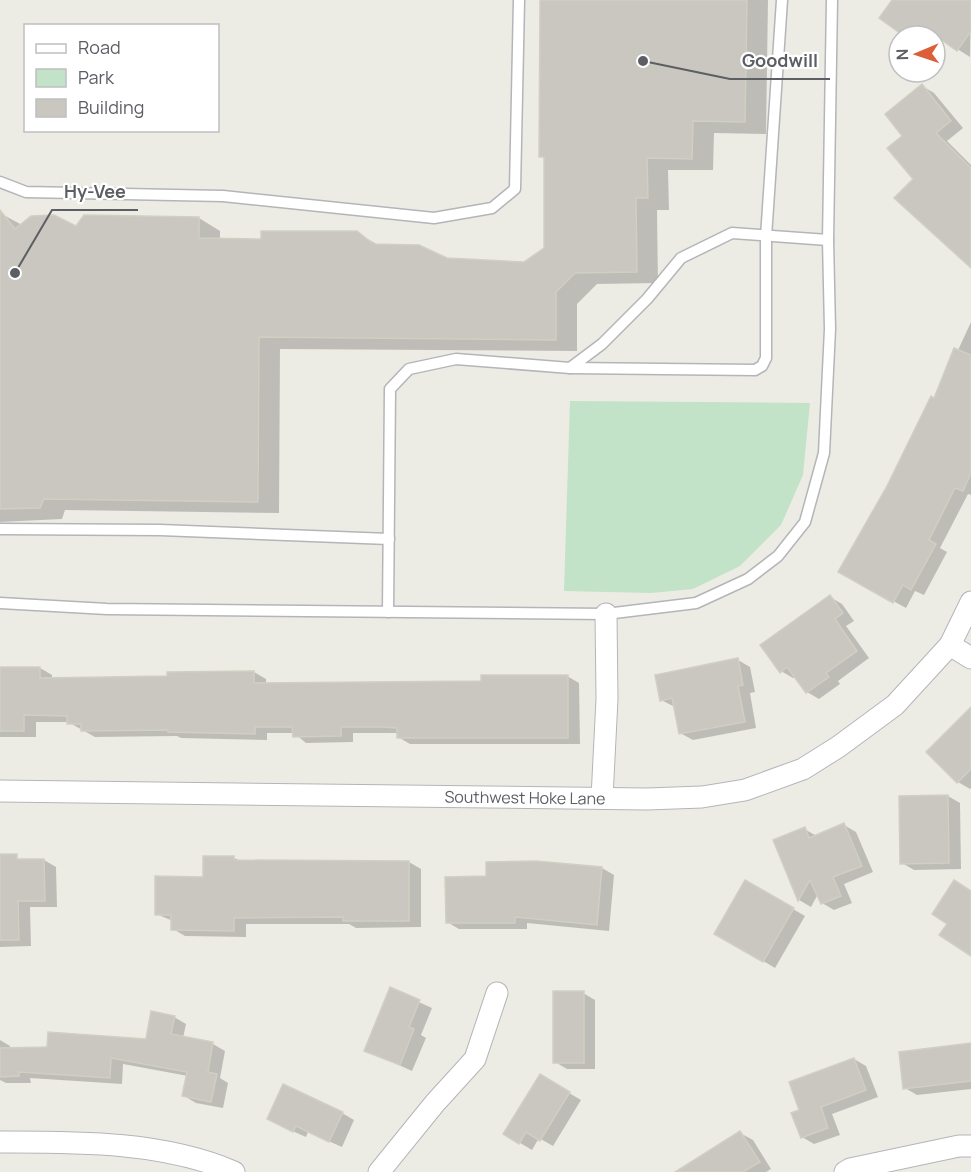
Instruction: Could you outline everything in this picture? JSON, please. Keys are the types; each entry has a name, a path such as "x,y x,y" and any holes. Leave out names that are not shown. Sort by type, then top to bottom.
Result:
{"street":[{"name":"Southwest Hoke Lane","path":"0,791 602,798 702,796 745,790 803,769 838,747 895,705 950,645 971,602"},
{"path":"602,798 607,699 606,614"},
{"path":"950,645 971,658"},
{"path":"379,1172 435,1103 475,1059 497,993"},
{"path":"0,1142 152,1149 214,1163 234,1172"},
{"path":"845,1172 894,1160 971,1146"}],"lane":[{"path":"0,182 26,192 223,196 434,218 492,208 515,189 519,0"},
{"path":"388,612 390,389 409,369 456,359 570,368 755,370 762,366 766,358 766,237 782,0"},
{"path":"0,603 107,609 606,614 696,603 748,579 778,556 805,522 824,453 830,329 828,240 832,0"},
{"path":"570,368 602,344 647,299 681,258 732,233 828,240"},
{"path":"0,529 160,530 388,539"}],"green space":[{"path":"570,401 810,403 803,475 781,525 740,566 693,589 651,593 564,591"}],"building":[{"path":"540,0 747,0 745,122 693,121 692,159 647,158 648,198 636,198 637,272 575,273 556,292 556,340 259,337 258,502 44,499 40,508 0,509 0,210 15,229 31,216 54,215 76,226 84,215 199,217 199,238 261,239 261,231 357,231 373,244 419,245 447,258 524,262 544,248 544,157 539,157"},
{"path":"892,0 971,0 971,31 957,51 947,44 947,24 887,24 879,18"},
{"path":"922,84 951,121 936,133 971,168 971,268 894,198 913,179 887,148 902,136 885,114"},
{"path":"954,348 971,355 971,473 963,491 955,488 929,540 936,544 911,590 903,585 893,603 838,572 887,486 931,396 934,398"},
{"path":"830,595 843,613 835,619 857,651 826,673 829,677 806,693 787,667 780,673 760,645"},
{"path":"738,658 743,685 738,686 745,722 679,734 672,698 660,701 655,675"},
{"path":"0,667 40,667 40,678 167,676 167,672 254,671 254,683 481,681 481,675 568,675 568,738 397,738 397,728 383,727 341,727 341,736 293,737 292,727 255,727 255,734 168,732 168,730 81,731 81,724 67,724 67,716 24,715 24,731 0,731"},
{"path":"971,707 971,769 957,783 926,752"},
{"path":"948,795 949,863 900,864 899,796"},
{"path":"844,823 862,866 833,877 841,896 821,904 810,880 798,901 773,840 805,827 809,838"},
{"path":"0,854 17,854 17,859 44,859 45,901 18,901 19,940 0,940"},
{"path":"203,856 234,856 234,860 409,861 409,921 343,921 343,917 234,918 234,931 171,930 171,915 155,915 155,876 203,877"},
{"path":"536,861 602,867 597,925 515,917 515,923 446,923 445,877 486,876 486,862"},
{"path":"745,880 794,908 763,962 714,934"},
{"path":"954,880 971,891 971,956 939,935 947,924 932,914"},
{"path":"390,987 420,1000 409,1027 414,1029 400,1065 364,1051"},
{"path":"553,991 584,991 584,1063 553,1063"},
{"path":"151,1011 175,1016 171,1034 213,1042 208,1072 217,1074 211,1102 182,1096 187,1072 111,1058 110,1078 19,1072 19,1076 0,1077 0,1048 47,1047 48,1032 146,1039"},
{"path":"971,1043 971,1081 903,1089 899,1052"},
{"path":"854,1058 866,1090 821,1107 828,1128 801,1138 791,1113 799,1110 789,1082"},
{"path":"540,1074 570,1092 540,1141 526,1132 519,1144 503,1134"},
{"path":"283,1084 343,1112 329,1142 296,1126 293,1132 267,1119"},
{"path":"740,1131 760,1162 743,1172 675,1172"}],"place":[{"name":"Goodwill","path":"643,61"},
{"name":"Hy-Vee","path":"15,273"}]}
